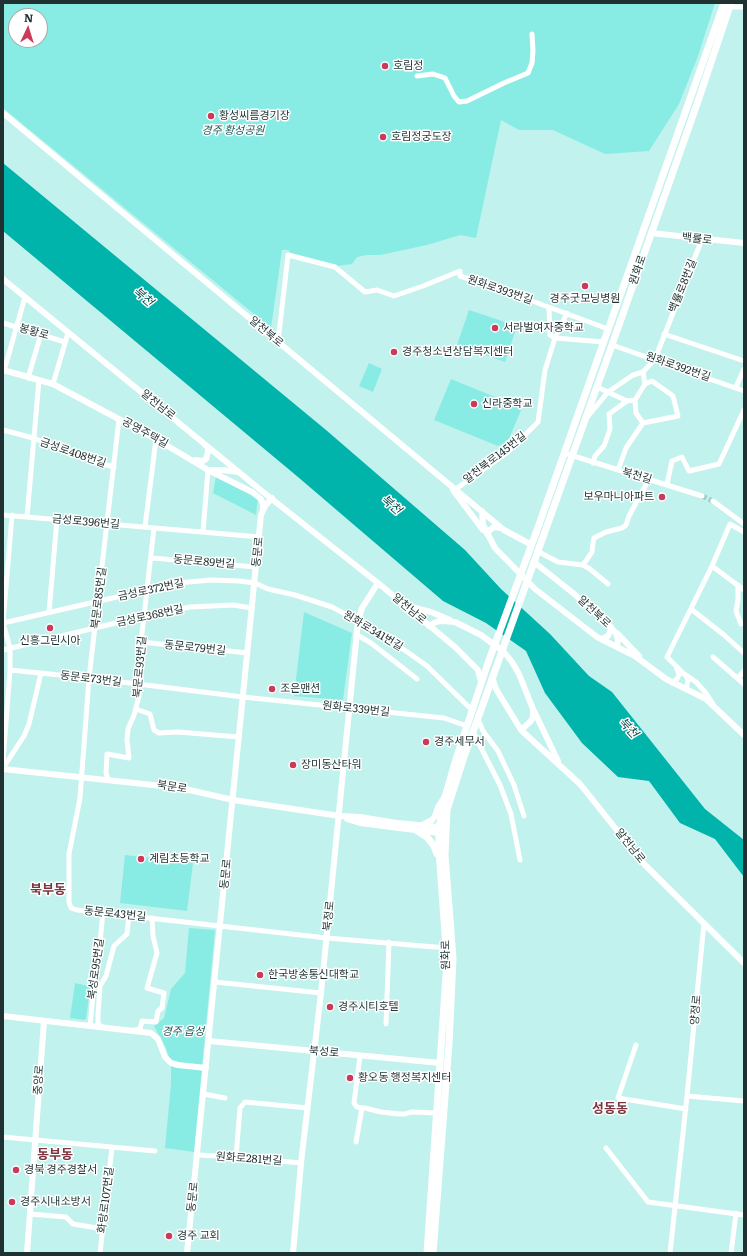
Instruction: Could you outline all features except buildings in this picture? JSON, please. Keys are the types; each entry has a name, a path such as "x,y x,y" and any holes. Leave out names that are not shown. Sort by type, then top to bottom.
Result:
{"main road":[{"name":"원화로","path":"433,1253 448,1058 453,958 442,830 452,791 534,562 541,531 568,455 608,329 728,4"},
{"name":"원화로","path":"568,455 584,423 612,345 697,104 728,4"},
{"path":"643,232 651,233"},
{"path":"604,342 612,345"},
{"name":"원화로","path":"427,1253 447,948 439,858 445,796 487,667 532,545 541,531"},
{"path":"417,828 427,836 434,846 436,854 439,858"}],"street":[{"path":"728,4 744,7"},
{"path":"417,76 433,74 445,78 454,96 459,102 467,100 528,73 533,57 532,34"},
{"name":"알천북로","path":"3,113 501,528 532,545"},
{"name":"백률로","path":"651,233 702,240 744,243"},
{"name":"백률로8번길","path":"655,359 702,240"},
{"name":"원화로393번길","path":"278,342 288,255 335,267 365,292 377,290 394,296 460,271 460,276 567,313 608,329"},
{"name":"알천남로","path":"3,279 429,626 441,621 455,622 481,635 504,652 519,674 548,743 559,764"},
{"name":"공영주택길","path":"25,297 3,370 53,384 156,439 208,470 240,472"},
{"path":"549,308 550,335 555,338 604,342"},
{"name":"알천북로145번길","path":"456,489 508,452 538,422 545,370 555,338 567,313"},
{"name":"봉황로","path":"3,323 65,342"},
{"path":"53,384 68,333"},
{"path":"28,378 41,334"},
{"path":"664,334 744,361"},
{"name":"원화로392번길","path":"612,345 744,391"},
{"path":"584,423 595,406 608,392 632,375 644,372 655,359"},
{"path":"736,387 744,369"},
{"path":"644,372 645,384"},
{"name":"금성로408번길","path":"33,438 39,380"},
{"path":"618,470 626,448 643,423 678,416 673,396 652,381 645,384 635,400 636,413 643,423"},
{"path":"597,387 627,401"},
{"path":"593,462 595,456 604,446 610,429 608,414 627,401 635,400"},
{"path":"667,484 672,461 682,457 689,471 719,464 744,410"},
{"name":"북문로85번길","path":"82,777 89,678 119,420"},
{"name":"금성로408번길","path":"3,430 33,438 89,460 114,467"},
{"path":"27,517 33,438"},
{"path":"145,527 156,439"},
{"path":"182,454 198,461 203,460 206,458 208,448 203,442"},
{"name":"북천길","path":"568,455 667,484 702,496"},
{"path":"203,532 208,470"},
{"name":"동문로","path":"187,1253 263,504 261,499 252,492 208,470"},
{"path":"444,479 487,534"},
{"path":"582,565 592,552 592,543 594,538 606,532 622,528 626,525 629,516 649,479"},
{"path":"261,515 265,506 272,498"},
{"path":"713,501 744,524"},
{"path":"482,511 483,525 495,548 535,589 588,631 635,656 672,683 701,696 713,705 744,735"},
{"name":"금성로396번길","path":"3,515 260,537"},
{"path":"3,762 10,670 10,648 3,623 12,515"},
{"path":"49,612 57,519"},
{"path":"686,689 688,682 687,677 667,657 712,566 730,524 744,532"},
{"path":"487,534 494,527 501,528"},
{"name":"북문로93번길","path":"108,779 106,773 107,754 130,758 127,740 128,729 136,709 139,696 141,642 152,558 154,528"},
{"path":"537,551 558,562 582,565 590,569 608,584"},
{"name":"동문로89번길","path":"152,558 256,567"},
{"name":"알천북로","path":"534,562 603,619 616,633 618,640 617,646"},
{"path":"712,566 744,590"},
{"name":"금성로372번길","path":"3,623 178,583 196,581 239,581 255,583"},
{"name":"원화로341번길","path":"255,583 268,589 294,595 332,607 379,632 427,666 473,711"},
{"name":"북정로","path":"293,1253 301,1163 315,1052 340,816 358,621 362,608 378,583"},
{"path":"738,586 736,611 741,624"},
{"path":"402,604 437,614 455,622"},
{"name":"금성로368번길","path":"3,650 145,616 190,608 233,605 252,608"},
{"path":"690,609 724,635 744,653"},
{"path":"429,626 455,647 478,670 482,684"},
{"path":"602,639 608,636 611,628"},
{"path":"616,633 631,647 645,664"},
{"path":"357,635 371,643 417,679"},
{"name":"동문로79번길","path":"141,642 248,653"},
{"path":"713,656 744,684"},
{"path":"672,683 679,675 676,665"},
{"path":"478,670 487,667"},
{"name":"동문로73번길","path":"10,670 243,697"},
{"path":"738,678 744,671"},
{"path":"3,768 24,736 41,673"},
{"path":"684,674 696,682 706,692 713,705"},
{"name":"알천남로","path":"492,677 496,689 521,730 559,764 592,797 644,864 744,964"},
{"path":"487,691 496,689"},
{"name":"원화로339번길","path":"243,697 444,718 467,726"},
{"path":"136,709 150,714 154,730 159,733 178,732 239,737"},
{"path":"521,730 531,721 533,717 533,709"},
{"path":"478,718 483,730 498,751 514,785 524,816"},
{"path":"473,732 500,785 511,814 520,860"},
{"name":"북문로","path":"3,768 181,788 233,800 340,816 360,823 442,830"},
{"name":"동문로43번길","path":"82,777 80,798 69,854 68,902 71,908 326,938 389,942 447,948"},
{"path":"417,828 432,820 445,796"},
{"name":"북성로95번길","path":"90,1026 93,985 97,973 103,912"},
{"path":"102,1027 98,1024 100,986 106,976 114,946 127,934 129,915"},
{"path":"133,1030 140,1029 142,1021 156,1022 158,1011 162,1008 164,993 147,988 157,953 153,936 152,918"},
{"name":"양정로","path":"670,1253 674,1206 688,1096 704,923"},
{"path":"386,1024 389,942"},
{"path":"215,982 321,993"},
{"path":"93,985 100,986"},
{"path":"3,1016 151,1033 155,1036 165,1057 171,1062 178,1065 206,1068"},
{"name":"중앙로","path":"27,1253 44,1021"},
{"name":"북성로","path":"209,1041 440,1063"},
{"path":"636,1045 618,1098 686,1109"},
{"path":"360,1056 354,1103 357,1106 381,1112 399,1114 411,1112 436,1113"},
{"path":"204,1094 225,1098"},
{"path":"688,1096 744,1101"},
{"path":"236,1157 240,1108 242,1104 245,1102 308,1108"},
{"path":"356,1142 362,1108"},
{"path":"3,1137 155,1151"},
{"name":"화랑로107번길","path":"100,1253 112,1147"},
{"path":"606,1148 648,1202 744,1215"},
{"name":"원화로281번길","path":"198,1155 301,1163"},
{"path":"731,1253 736,1213"},
{"path":"30,1214 66,1218 73,1224 103,1229"}],"green space":[{"name":"경주 황성공원","path":"3,3 715,3 698,56 679,104 649,151 605,154 553,130 519,130 501,120 476,238 460,235 427,245 380,255 357,257 352,264 337,266 291,253 288,250 282,250 271,328 3,108"},
{"path":"469,310 517,326 505,362 457,345"},
{"path":"369,363 382,369 373,392 359,386"},
{"path":"451,379 522,408 508,441 498,446 434,420"},
{"path":"216,476 258,496 256,515 213,493"},
{"path":"304,612 352,633 343,700 294,696"},
{"path":"125,855 193,863 187,911 120,903"},
{"name":"경주 읍성","path":"189,928 215,930 194,1152 165,1148 171,1084 171,1063 166,1048 154,1026 164,1018 171,989 185,973"},
{"path":"75,983 88,986 90,989 86,1019 84,1020 70,1018"}],"water":[{"name":"북천","path":"3,163 326,430 465,550 501,589 550,634 589,676 612,692 705,809 744,840 744,877 715,839 680,823 649,781 618,777 582,743 545,693 526,651 486,623 443,601 298,477 3,231"}],"tunnel":[{"path":"702,496 713,501"}],"place":[{"name":"호림정","path":"385,66"},
{"name":"황성씨름경기장","path":"211,116"},
{"name":"호림정궁도장","path":"383,137"},
{"name":"경주굿모닝병원","path":"585,286"},
{"name":"서라벌여자중학교","path":"495,328"},
{"name":"경주청소년상담복지센터","path":"394,352"},
{"name":"신라중학교","path":"474,404"},
{"name":"보우마니아파트","path":"662,497"},
{"name":"신흥그린시아","path":"50,628"},
{"name":"조은맨션","path":"272,689"},
{"name":"경주세무서","path":"426,742"},
{"name":"장미동산타워","path":"293,765"},
{"name":"계림초등학교","path":"141,859"},
{"name":"한국방송통신대학교","path":"260,975"},
{"name":"경주시티호텔","path":"330,1007"},
{"name":"황오동 행정복지센터","path":"350,1078"},
{"name":"경북 경주경찰서","path":"16,1170"},
{"name":"경주시내소방서","path":"12,1202"},
{"name":"경주 교회","path":"169,1236"}],"district":[{"name":"북부동","path":"48,890"},
{"name":"성동동","path":"610,1109"},
{"name":"동부동","path":"55,1155"}]}
